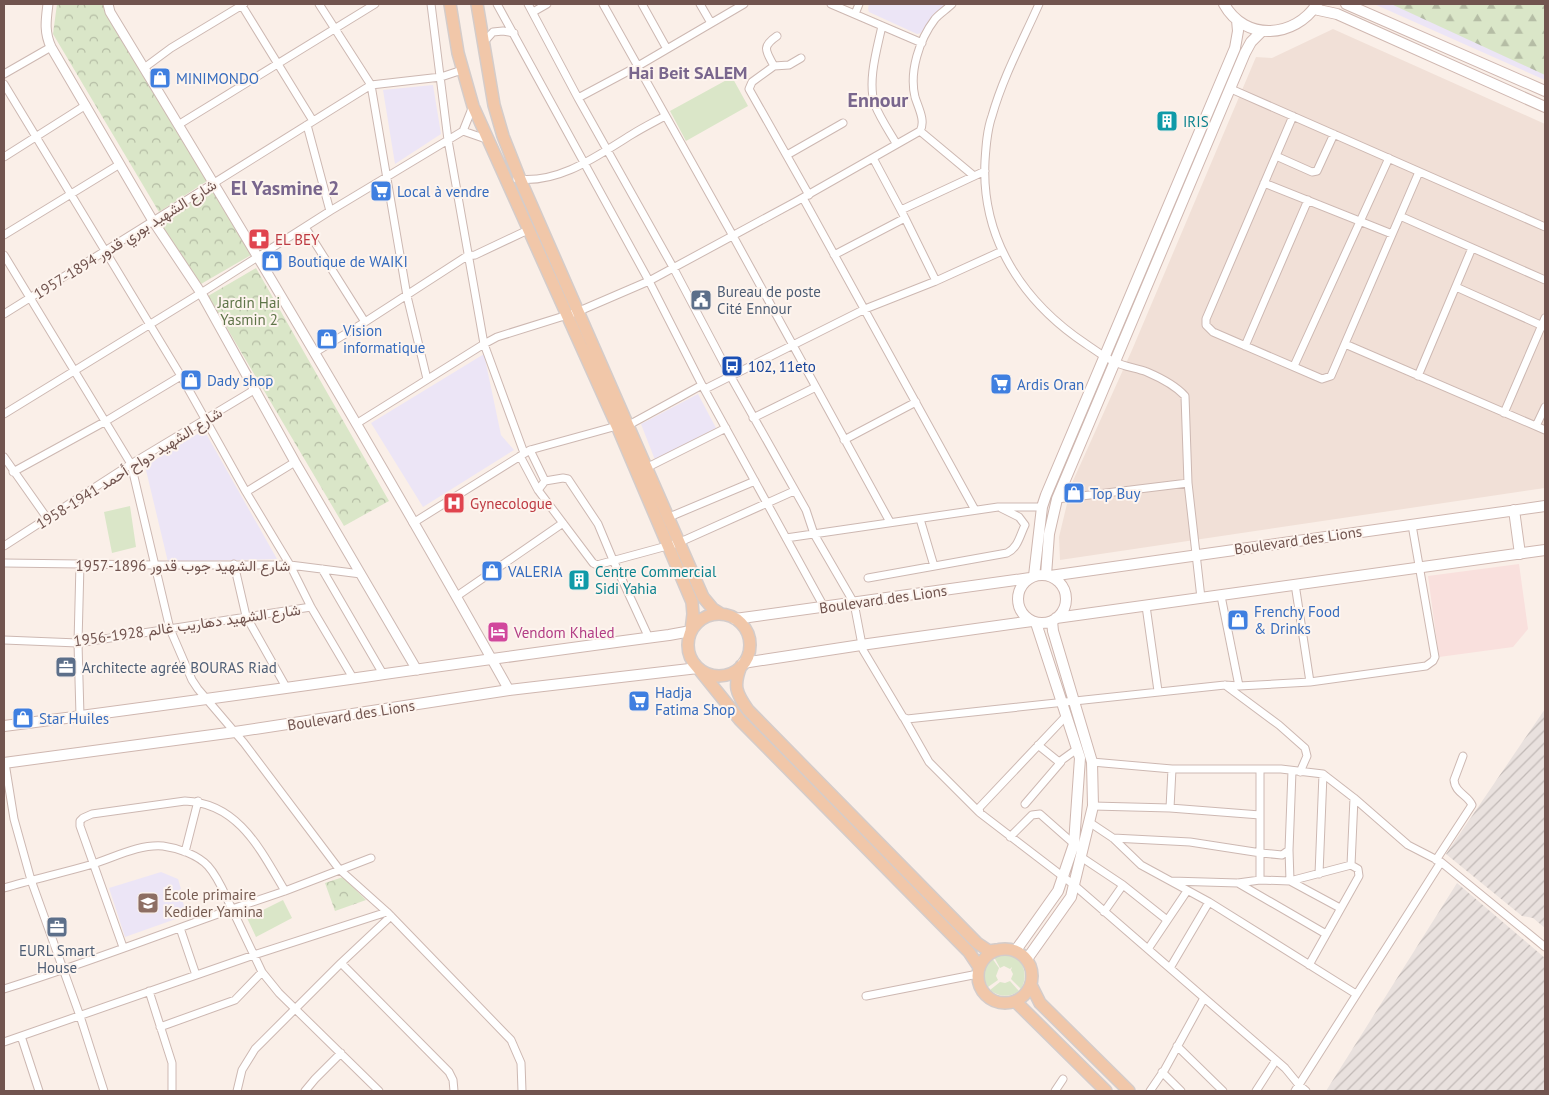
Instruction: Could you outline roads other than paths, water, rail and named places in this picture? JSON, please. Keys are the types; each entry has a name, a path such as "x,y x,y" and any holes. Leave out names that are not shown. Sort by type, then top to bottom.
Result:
{"main road":[{"path":"450,4 453,29 462,70 473,106 528,230 572,314"},
{"path":"477,4 482,44 498,123 572,314 673,544 703,597 713,609 735,619 741,624 748,636 749,651 736,678 737,691 748,710 977,943 989,951 996,950"},
{"path":"1224,4 1237,20 1249,27 1276,31 1291,27 1304,20 1316,6 1545,107"},
{"path":"1346,4 1545,91"},
{"path":"1032,577 1042,507 1104,355 1235,48 1238,32 1237,20"},
{"path":"1048,576 1049,534 1057,499 1230,88 1248,47 1262,30"},
{"path":"622,426 646,468 667,518 673,544 692,602 694,614 688,650 693,663 740,720 969,952 978,970 981,989 992,1000 1008,1003 1015,1001 1027,992 1031,985 1033,972 1027,959 1016,950 1002,948 988,954 978,970"},
{"name":"Boulevard des Lions","path":"1048,576 1545,506"},
{"path":"1514,510 1520,554"},
{"path":"698,668 710,675 723,676 736,671 742,664 861,644 1034,622 1044,623 1295,584 1545,550"},
{"path":"1016,950 1058,891 1074,844 1080,758 1063,701 1034,622 1022,613 1018,600 1021,587 1032,577 1048,576 1058,581 1066,593 1065,607 1054,620 1053,631 1092,762 1092,806 1071,896 1027,959"},
{"name":"Boulevard des Lions","path":"735,619 1032,577"},
{"path":"4,726 649,638 691,631 704,618 721,614"},
{"name":"Boulevard des Lions","path":"4,760 235,732 509,690 698,668"},
{"path":"1031,985 1040,1003 1128,1091"},
{"path":"1015,1001 1106,1091"}],"street":[{"path":"48,4 45,22 46,37 51,47 153,221 201,293 295,462 417,670"},
{"path":"108,4 110,12 259,256 457,596 509,690"},
{"path":"144,68 171,48 242,4 278,63 310,123 330,211"},
{"path":"319,4 371,85 406,296 427,379"},
{"path":"178,125 375,4"},
{"path":"431,4 448,140 484,344 538,490 593,563 597,565 673,544 794,491"},
{"path":"498,4 824,607"},
{"path":"528,4 578,98 674,269 753,418 806,510 814,534 854,603 861,644 929,762 980,812 1010,838 1074,886 1170,968 1285,1068 1297,1088 1306,1091"},
{"path":"533,12 547,4"},
{"path":"603,4 890,522"},
{"path":"642,4 667,49"},
{"path":"700,4 711,23"},
{"path":"578,98 638,66 744,4"},
{"path":"831,4 922,43"},
{"path":"855,14 859,4"},
{"path":"356,424 497,337 572,314 674,269 920,131 923,127 914,95 914,72 918,50 935,19 952,4"},
{"path":"1039,4 991,116 985,171 990,216 1002,251 1023,286 1040,307 1057,323 1115,363 1147,372 1178,388 1185,396 1188,483 1201,598"},
{"path":"882,26 875,58 872,88 875,104 896,144"},
{"path":"482,44 493,32 514,33"},
{"path":"774,66 766,51 766,47 776,36"},
{"path":"4,74 51,47"},
{"path":"801,58 789,65 774,66 752,82 749,89 786,155 834,255 975,510"},
{"name":"شارع الشهيد بوري قدور 1894-1957","path":"4,314 371,85 441,77 462,70"},
{"path":"4,84 181,376 353,678"},
{"path":"1230,88 1545,227"},
{"path":"4,157 86,106"},
{"path":"4,414 201,293 304,227 463,131 473,106"},
{"path":"505,177 520,180 550,178 585,164 665,116"},
{"path":"1293,116 1206,319 1206,325 1213,332 1322,378 1331,376 1419,172"},
{"path":"786,155 843,123"},
{"path":"463,131 486,139"},
{"path":"920,131 974,176"},
{"path":"1276,156 1312,172 1317,171 1334,134"},
{"path":"873,158 936,281"},
{"path":"1294,366 1389,158"},
{"path":"4,235 120,164"},
{"path":"901,210 985,171"},
{"path":"1264,183 1392,234"},
{"path":"1245,346 1308,200"},
{"path":"1400,216 1545,280"},
{"path":"834,255 905,218"},
{"path":"304,227 364,322"},
{"path":"314,353 467,256 475,255 528,230"},
{"path":"1418,376 1472,248"},
{"path":"413,523 525,453 622,426 704,387 731,377 864,309 936,281 1002,251"},
{"path":"4,256 132,464 170,629 192,680 235,732 339,869 389,914 511,1040 521,1062 522,1091"},
{"path":"1456,287 1544,326"},
{"path":"1504,412 1544,326 1545,318"},
{"path":"1345,344 1545,430"},
{"path":"13,472 106,421 181,376"},
{"path":"753,418 816,387"},
{"name":"شارع الشهيد دواح أحمد 1941-1958","path":"4,546 132,464 254,390"},
{"path":"844,440 916,402"},
{"path":"1536,426 1545,406"},
{"path":"646,468 726,428"},
{"path":"525,453 545,481"},
{"path":"4,457 47,518"},
{"path":"246,492 295,462"},
{"path":"538,490 545,481 563,478 568,479 572,483 598,524 649,638"},
{"path":"667,518 755,481"},
{"path":"1057,499 1188,483"},
{"path":"868,578 1012,551 1025,525 1019,517 998,507"},
{"path":"786,538 998,507 1042,507"},
{"path":"920,519 934,566"},
{"path":"457,596 563,523"},
{"path":"904,717 910,720 1063,701 1225,685 1310,682 1426,666 1435,657 1412,525"},
{"name":"شارع الشهيد جوب قدور 1896-1957","path":"4,563 290,565 361,574"},
{"path":"80,564 78,642 80,716"},
{"path":"234,564 246,616 286,687"},
{"path":"322,569 382,674"},
{"path":"1295,584 1310,682"},
{"path":"1221,596 1239,686"},
{"path":"1146,606 1158,691"},
{"name":"شارع الشهيد دهاريب غالم 1928-1956","path":"4,640 78,642 311,607"},
{"path":"1225,685 1279,725 1304,748 1307,756 1296,772 1289,850 1290,881"},
{"path":"980,812 979,808 1067,715"},
{"path":"1038,745 1061,762"},
{"path":"1025,804 1061,762 1077,749"},
{"path":"1297,1088 1472,805 1454,784 1463,756"},
{"path":"4,760 14,819 31,881 80,1016 104,1091"},
{"path":"1092,762 1172,769 1280,769 1323,774 1408,844 1438,861 1545,948"},
{"path":"1170,808 1172,769"},
{"path":"1260,770 1260,880"},
{"path":"1319,874 1323,774"},
{"path":"1351,865 1354,798"},
{"path":"123,947 80,826 80,822 88,815 185,801 198,801 218,808 246,830 260,848 285,891"},
{"path":"185,852 198,801"},
{"path":"1092,806 1170,808 1260,816"},
{"path":"1010,838 1032,815 1040,814 1074,844"},
{"path":"1089,822 1113,838 1142,865 1209,902 1356,994"},
{"path":"1113,838 1190,842 1282,855 1289,850"},
{"path":"4,888 152,846 163,846 185,852 200,859 208,866 217,879 262,972 279,993 379,1091"},
{"path":"1081,857 1122,885 1167,920"},
{"path":"4,989 232,910 371,858"},
{"path":"1168,881 1238,883 1260,880 1290,881 1351,865 1358,869 1359,876 1309,965"},
{"path":"1290,881 1340,908"},
{"path":"1238,883 1326,934"},
{"path":"1104,912 1122,885"},
{"path":"1148,950 1187,890"},
{"path":"1170,968 1209,902"},
{"path":"4,1042 254,955 389,914"},
{"path":"237,1091 242,1070 255,1049 389,914"},
{"path":"180,928 196,975"},
{"path":"341,963 449,1072 453,1080 454,1091"},
{"path":"866,996 978,970"},
{"path":"160,1027 235,1000 262,972"},
{"path":"149,991 172,1063 172,1091"},
{"path":"1150,1091 1204,998"},
{"path":"21,1036 39,1091"},
{"path":"1177,1046 1223,1091"},
{"path":"305,1091 341,1053"},
{"path":"1256,1091 1276,1060"},
{"path":"1162,1072 1181,1091"},
{"path":"1055,1091 1063,1079"}],"place":[{"name":"MINIMONDO","path":"160,78"},
{"name":"IRIS","path":"1167,121"},
{"name":"Local à vendre","path":"381,191"},
{"name":"EL BEY","path":"259,239"},
{"name":"Boutique de WAIKI","path":"272,261"},
{"name":"Bureau de poste Cité Ennour","path":"701,300"},
{"name":"Vision informatique","path":"327,339"},
{"name":"102, 11eto","path":"732,366"},
{"name":"Dady shop","path":"191,380"},
{"name":"Ardis Oran","path":"1001,384"},
{"name":"Top Buy","path":"1074,493"},
{"name":"Gynecologue","path":"454,503"},
{"name":"VALERIA","path":"492,571"},
{"name":"Centre Commercial Sidi Yahia","path":"579,580"},
{"name":"Frenchy Food & Drinks","path":"1238,620"},
{"name":"Vendom Khaled","path":"498,632"},
{"name":"Architecte agréé BOURAS Riad","path":"66,667"},
{"name":"Hadja Fatima Shop","path":"639,701"},
{"name":"Star Huiles","path":"23,718"},
{"name":"École primaire Kedider Yamina","path":"148,903"},
{"name":"EURL Smart House","path":"57,927"}],"district":[{"name":"Hai Beit SALEM","path":"688,72"},
{"name":"Ennour","path":"878,100"},
{"name":"El Yasmine 2","path":"285,188"}],"park label":[{"name":"Jardin Hai Yasmin 2","path":"249,310"}]}
